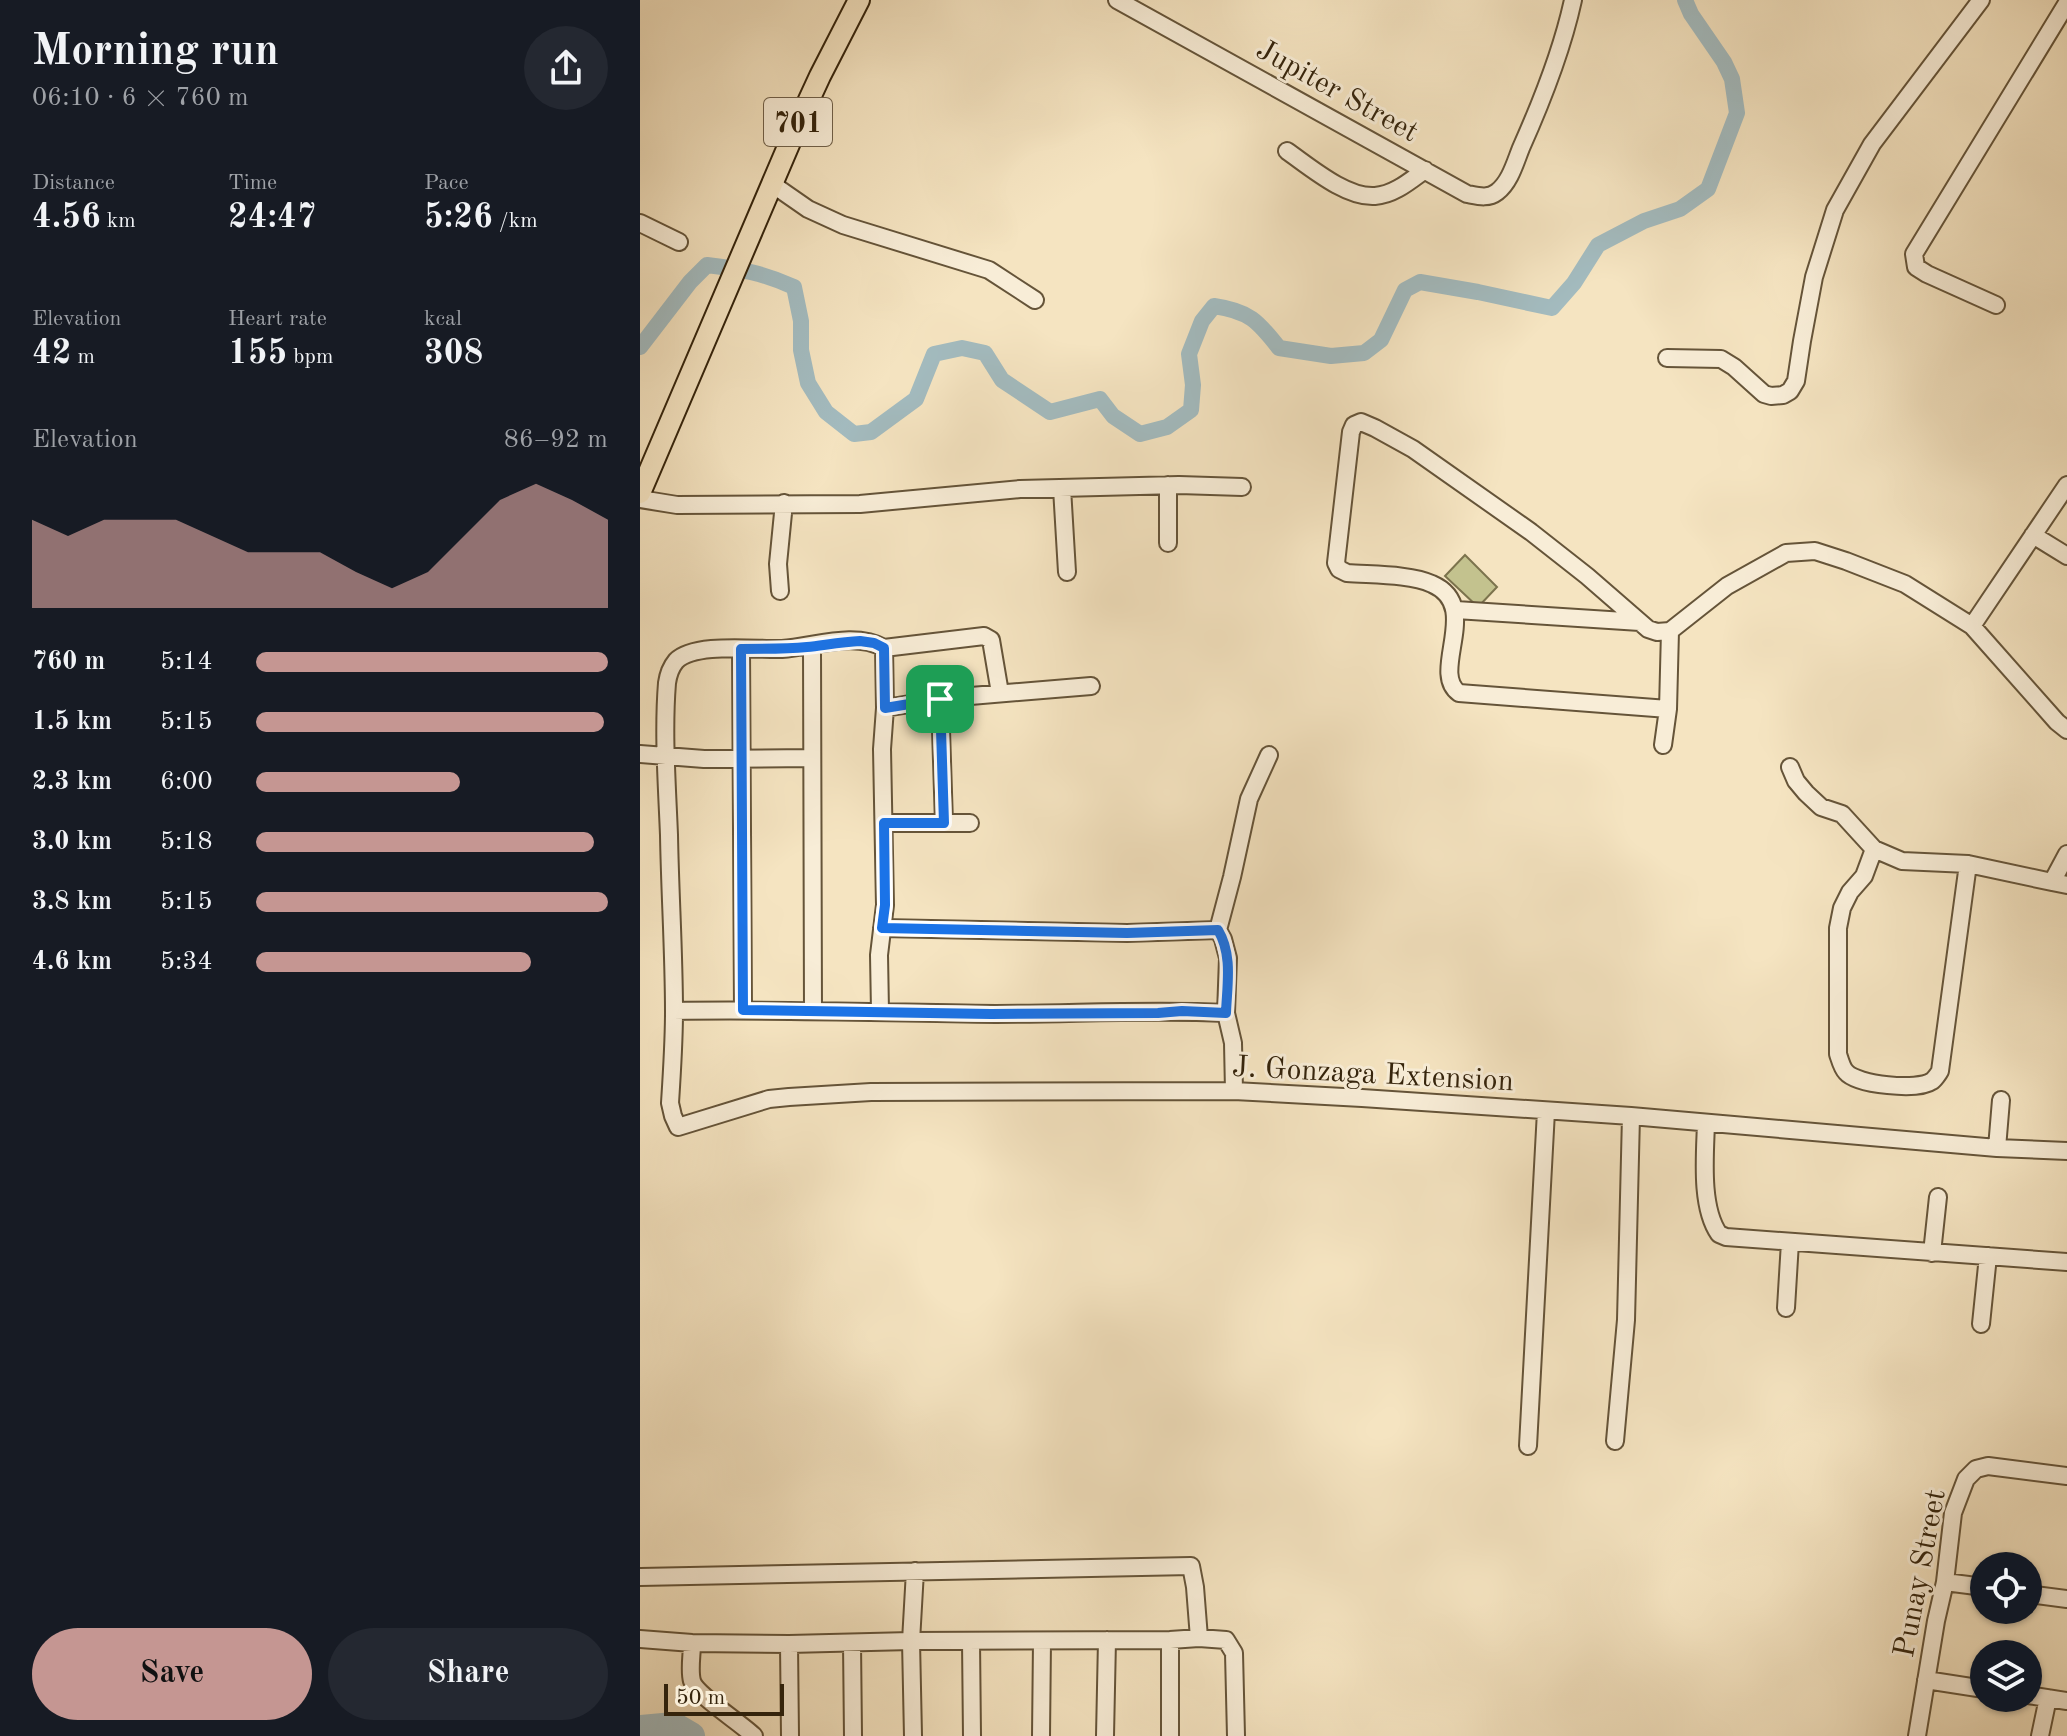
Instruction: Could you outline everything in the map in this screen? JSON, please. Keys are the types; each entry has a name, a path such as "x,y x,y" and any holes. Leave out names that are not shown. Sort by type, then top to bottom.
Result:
{"main road":[{"name":"701","path":"640,496 772,184 820,76 859,0"}],"street":[{"name":"Jupiter Street","path":"1117,0 1467,194 1479,197 1491,196 1501,190 1508,179 1558,55 1572,5"},
{"path":"1555,0 1572,5"},
{"path":"1667,358 1721,359 1765,395 1783,395 1790,391 1796,381 1814,277 1835,210 1872,144 1981,0"},
{"path":"1996,305 1927,274 1916,267 1914,254 2067,3"},
{"path":"1287,151 1355,195 1377,197 1397,190 1425,170"},
{"path":"772,184 808,209 843,225 989,270 1035,300"},
{"path":"640,223 679,242"},
{"path":"1668,709 1459,693 1453,689 1449,678 1456,610 1444,591 1423,580 1347,573 1339,569 1336,563 1354,425 1361,422 1413,449 1542,541 1648,629 1670,631 1727,586 1786,553 1815,551 1905,584 1972,626 2067,730"},
{"path":"640,496 677,505 860,504 1062,488 1168,485 1242,487"},
{"path":"1168,485 1168,543"},
{"path":"1972,626 2067,485"},
{"path":"1062,488 1067,572"},
{"path":"780,591 778,564 784,503"},
{"path":"2033,535 2067,556"},
{"path":"1456,610 1640,622"},
{"path":"1663,745 1668,709 1670,631"},
{"path":"1000,693 989,638 984,636 884,648 860,641 812,646 703,649 689,652 678,659 668,678 667,755 674,1011 1226,1013"},
{"path":"812,646 813,1010"},
{"path":"880,1011 879,955 885,905 884,648"},
{"path":"741,649 743,1010"},
{"path":"885,708 940,699 1091,686"},
{"path":"940,699 944,823"},
{"path":"640,754 704,759 812,758"},
{"path":"1234,1091 1233,1043 1226,1013 1228,958 1218,930 1249,799 1269,755"},
{"path":"1790,767 1796,781 1821,807 1842,814 1874,849 1902,861 1968,864 2059,883 2067,854"},
{"path":"884,823 970,823"},
{"path":"1874,849 1864,876 1850,892 1842,908 1838,928 1838,1054 1850,1076 1866,1081 1909,1087 1933,1081 1940,1071 1968,864"},
{"path":"882,928 1127,933 1218,930"},
{"name":"J. Gonzaga Extension","path":"674,1011 670,1103 678,1127 769,1099 801,1096 887,1092 1234,1091 1631,1116 1997,1148 2067,1151"},
{"path":"1997,1148 2001,1100"},
{"path":"1528,1446 1546,1111"},
{"path":"1615,1441 1626,1320 1631,1116"},
{"path":"1706,1123 1704,1164 1711,1217 1719,1234 1726,1237 2067,1262"},
{"path":"1932,1253 1938,1197"},
{"path":"1786,1308 1790,1242"},
{"path":"1981,1324 1988,1256"},
{"name":"Punay Street","path":"1917,1736 1945,1582 1953,1513 1966,1479 1976,1469 1988,1466 2067,1476"},
{"path":"640,1577 1191,1566 1199,1638"},
{"path":"913,1736 911,1641 915,1571"},
{"path":"1945,1582 1970,1585"},
{"path":"2042,1596 2067,1599"},
{"path":"640,1639 789,1644 1226,1640 1233,1650 1236,1736"},
{"path":"1105,1736 1107,1640"},
{"path":"1170,1640 1170,1736"},
{"path":"971,1641 972,1736"},
{"path":"1041,1736 1042,1641"},
{"path":"692,1643 694,1686 754,1736"},
{"path":"852,1643 853,1736"},
{"path":"789,1644 790,1736"},
{"path":"1926,1680 1970,1687"},
{"path":"2042,1697 2067,1701"},
{"path":"2040,1736 2048,1698"}],"shaded area":[{"path":"1465,555 1497,587 1478,607 1445,576"}],"waterway":[{"path":"640,347 690,282 707,265 731,268 794,287 808,383 826,412 854,434 871,432 916,399 934,354 962,348 985,353 1002,380 1050,412 1100,399 1113,416 1140,434 1167,427 1191,410 1193,385 1189,354 1202,321 1214,306 1252,319 1279,348 1331,356 1364,353 1381,340 1405,290 1420,282 1552,308 1574,283 1598,245 1644,221 1680,209 1708,189 1737,113 1732,79 1685,0"},
{"path":"640,1729 674,1726 691,1736"}],"route":[{"path":"829,642 874,643 884,648 885,708 940,699 944,823 884,823 885,905 882,928 1127,933 1218,930 1228,958 1226,1013 991,1014 743,1010 741,649 783,649 829,642"}]}
